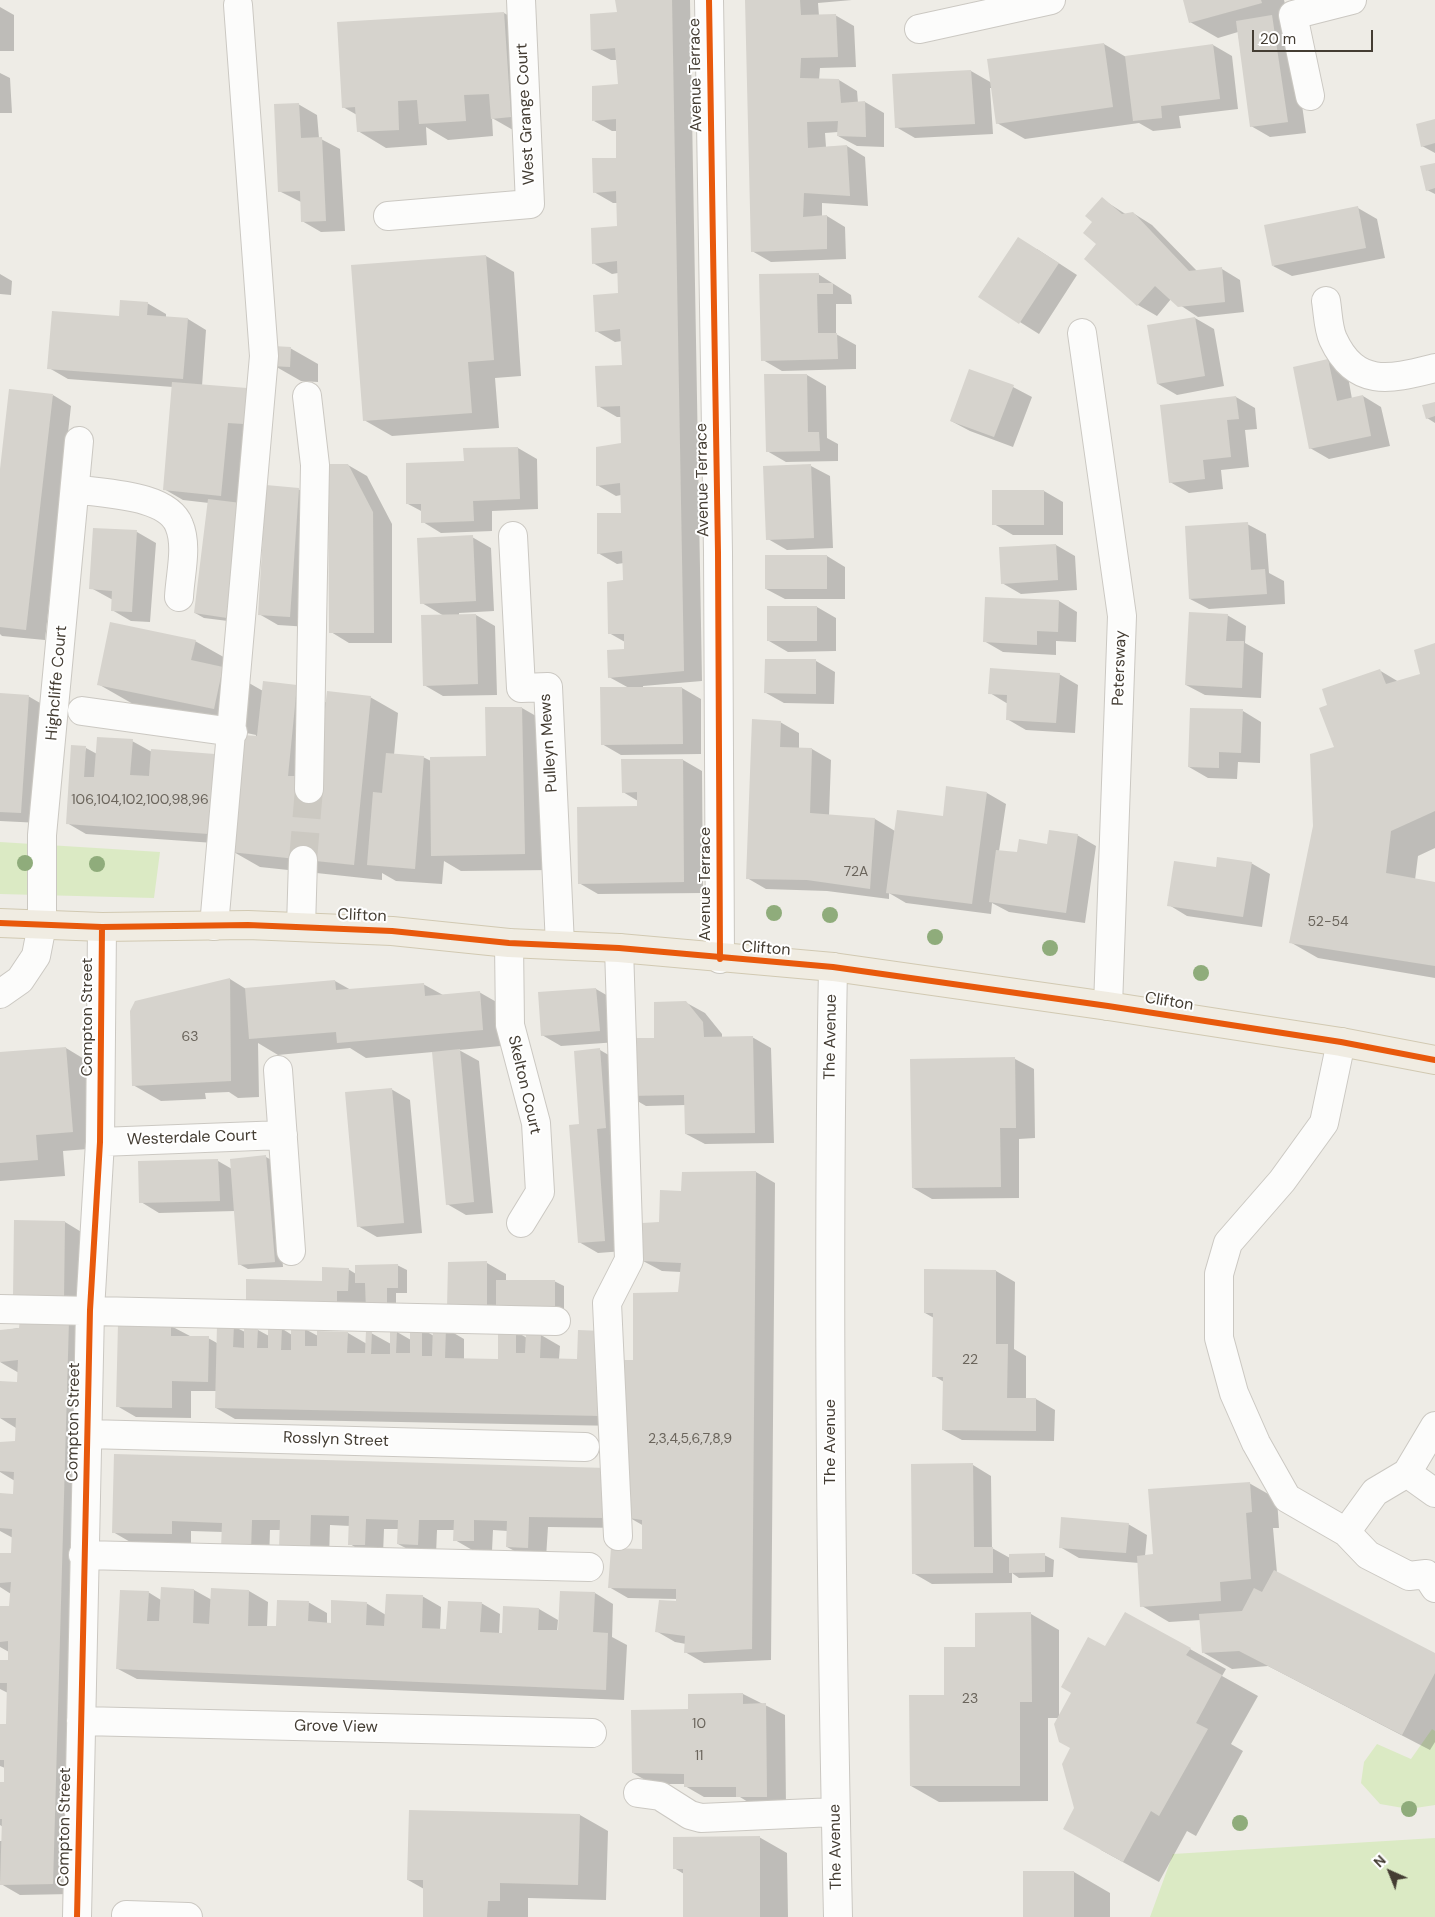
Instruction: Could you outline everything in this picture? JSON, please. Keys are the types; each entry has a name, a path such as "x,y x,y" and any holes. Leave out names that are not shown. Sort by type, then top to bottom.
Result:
{"main road":[{"name":"Clifton","path":"0,923 102,927 301,927 392,931 509,943 619,948 720,959 832,967 1108,1006 1341,1042 1435,1060"}],"street":[{"name":"West Grange Court","path":"388,216 530,204 521,0"},
{"name":"Avenue Terrace","path":"709,0 718,552 720,959"},
{"path":"1310,96 1293,16 1352,0"},
{"path":"919,29 1042,1"},
{"path":"214,926 264,356 238,5"},
{"path":"1326,301 1332,338 1349,363 1373,378 1396,378 1435,368"},
{"name":"Petersway","path":"1082,333 1122,616 1108,1006"},
{"path":"307,396 314,465 309,789"},
{"name":"Highcliffe Court","path":"0,994 20,980 36,956 42,925 42,835 79,441"},
{"path":"74,490 150,501 168,509 179,524 183,543 178,597"},
{"name":"Pulleyn Mews","path":"513,536 521,688 548,687 560,945"},
{"path":"82,710 232,732"},
{"path":"301,927 303,860"},
{"name":"Compton Street","path":"76,1917 90,1310 100,1142 102,927"},
{"name":"Skelton Court","path":"509,943 510,1025 536,1123 540,1192 521,1223"},
{"path":"618,1536 607,1303 629,1260 619,948"},
{"name":"The Avenue","path":"832,967 829,1201 835,1812 838,1917"},
{"path":"1341,1042 1324,1124 1282,1181 1228,1243 1219,1274 1218,1338 1234,1392 1256,1443 1287,1498 1346,1532 1368,1555 1409,1576 1432,1575"},
{"path":"278,1070 291,1251"},
{"name":"Westerdale Court","path":"100,1142 283,1135"},
{"path":"0,1309 556,1321"},
{"path":"1346,1532 1375,1492 1407,1473 1435,1426"},
{"name":"Rosslyn Street","path":"88,1434 584,1447"},
{"path":"1407,1473 1435,1493"},
{"path":"83,1555 589,1567"},
{"name":"Grove View","path":"81,1721 592,1733"},
{"path":"638,1793 660,1796 690,1815 701,1818 835,1812"},
{"path":"126,1915 188,1917"}],"green space":[{"path":"0,842 160,852 154,898 0,894"},
{"path":"1432,1729 1435,1731 1435,1805 1409,1809 1380,1804 1361,1783 1364,1762 1377,1744 1411,1759"},
{"path":"1435,1838 1435,1917 1150,1917 1173,1854"}],"building":[{"path":"615,0 672,0 684,671 608,678 607,650 624,649 624,634 608,634 607,582 623,580 622,551 597,554 597,513 621,513 620,483 596,486 596,447 621,443 620,406 597,407 595,366 622,365 620,329 595,332 593,295 618,293 617,261 592,264 591,228 617,226 616,191 593,193 592,158 616,158 616,119 592,121 592,86 618,84 615,48 591,50 590,14 617,12"},
{"path":"745,0 800,0 801,15 836,14 838,57 801,58 800,78 839,79 841,103 865,101 866,137 837,136 838,121 807,122 808,148 847,145 850,196 804,193 803,217 827,215 827,249 751,252"},
{"path":"1183,0 1261,0 1262,3 1189,23"},
{"path":"504,12 511,117 491,119 489,94 464,95 466,121 419,124 417,100 398,101 399,130 357,132 355,107 342,108 337,22"},
{"path":"1272,15 1288,122 1250,127 1236,21"},
{"path":"1104,43 1113,107 996,124 987,59"},
{"path":"1213,44 1220,99 1161,106 1162,118 1133,121 1125,56"},
{"path":"971,70 975,124 895,128 892,74"},
{"path":"299,103 301,138 322,137 326,221 301,222 300,191 278,192 274,104"},
{"path":"1435,119 1435,143 1421,147 1416,124"},
{"path":"1435,163 1435,188 1426,191 1420,166"},
{"path":"1102,197 1122,214 1133,212 1189,271 1222,267 1225,302 1178,307 1155,286 1137,306 1084,259 1096,244 1083,233 1092,222 1085,216"},
{"path":"1358,206 1366,248 1272,266 1264,225"},
{"path":"1018,237 1059,263 1019,324 978,297"},
{"path":"486,255 494,360 468,362 472,413 363,421 351,265"},
{"path":"819,273 819,283 833,283 833,294 817,294 818,333 837,333 838,359 761,361 759,274"},
{"path":"120,300 148,302 147,315 188,318 183,379 47,369 52,311 119,316"},
{"path":"1195,317 1205,376 1157,384 1147,325"},
{"path":"273,346 291,347 290,367 272,366"},
{"path":"1328,359 1337,401 1363,395 1371,436 1309,449 1293,367"},
{"path":"969,369 1014,385 994,437 950,421"},
{"path":"764,374 807,374 808,432 819,432 820,451 766,452"},
{"path":"172,382 247,388 244,424 228,423 221,496 163,490"},
{"path":"9,389 53,394 26,630 0,627 0,469"},
{"path":"1236,396 1239,419 1227,420 1231,457 1203,460 1205,479 1169,483 1160,405"},
{"path":"1435,402 1435,416 1426,419 1422,405"},
{"path":"518,447 520,499 473,501 474,521 421,523 421,504 406,504 406,463 464,461 463,448"},
{"path":"328,464 348,464 373,512 374,633 329,633"},
{"path":"811,464 814,538 766,540 763,466"},
{"path":"266,485 299,488 290,617 258,615"},
{"path":"992,490 1044,490 1044,525 992,525"},
{"path":"208,499 241,503 227,618 194,613"},
{"path":"1248,522 1251,570 1265,569 1267,594 1189,599 1185,526"},
{"path":"93,528 137,530 132,612 111,611 112,591 89,589"},
{"path":"473,535 476,601 420,604 417,538"},
{"path":"1056,544 1058,580 1001,584 999,547"},
{"path":"765,555 827,555 827,589 765,589"},
{"path":"985,597 1059,600 1058,632 1037,631 1037,645 983,642"},
{"path":"767,606 817,606 817,641 767,641"},
{"path":"1189,612 1228,614 1226,641 1244,641 1242,688 1185,685"},
{"path":"476,614 478,684 423,686 421,615"},
{"path":"110,622 196,640 191,660 223,667 214,709 97,685"},
{"path":"1435,643 1435,811 1391,831 1386,873 1435,882 1435,966 1289,943 1313,826 1310,754 1334,747 1319,708 1327,705 1322,689 1380,669 1386,684 1420,674 1414,650"},
{"path":"765,659 816,659 816,694 764,693"},
{"path":"990,668 1060,673 1056,723 1006,720 1007,695 988,694"},
{"path":"263,681 297,685 288,776 297,776 316,790 327,691 371,696 354,865 230,852 243,735 257,736"},
{"path":"600,687 682,687 683,744 601,745"},
{"path":"0,693 29,695 21,813 0,812"},
{"path":"485,707 522,707 525,854 431,856 430,757 486,756"},
{"path":"1190,708 1243,709 1241,753 1219,752 1219,768 1188,767"},
{"path":"752,719 781,721 780,747 812,748 810,813 875,818 870,889 807,880 746,879"},
{"path":"97,737 133,739 130,775 149,776 151,749 215,754 209,834 66,824 71,745 86,746 84,777 94,777"},
{"path":"386,753 424,756 415,869 367,865 373,792 382,793"},
{"path":"621,759 683,759 684,882 578,884 577,807 637,806 637,792 622,793"},
{"path":"946,786 987,792 972,904 886,893 897,810 943,816"},
{"path":"1049,830 1078,834 1066,913 989,902 996,850 1017,852 1019,839 1047,844"},
{"path":"1217,857 1252,862 1243,917 1167,906 1174,861 1216,867"},
{"path":"230,978 231,1081 132,1086 130,1011 135,1001"},
{"path":"335,980 336,990 424,983 425,996 480,991 483,1030 337,1043 336,1032 249,1039 245,988"},
{"path":"596,988 600,1031 541,1036 538,992"},
{"path":"686,1001 703,1022 704,1037 753,1036 755,1133 685,1134 684,1095 626,1096 625,1038 654,1038 654,1002"},
{"path":"66,1047 73,1132 36,1135 38,1160 0,1163 0,1052"},
{"path":"600,1048 606,1128 597,1129 605,1241 578,1243 569,1125 579,1124 574,1051"},
{"path":"460,1049 474,1202 446,1205 432,1052"},
{"path":"1015,1057 1016,1128 1000,1128 1001,1187 912,1188 910,1059"},
{"path":"392,1088 404,1223 357,1227 345,1092"},
{"path":"266,1155 275,1262 238,1265 230,1159"},
{"path":"218,1159 220,1201 139,1203 138,1161"},
{"path":"756,1171 752,1649 684,1653 685,1636 655,1632 659,1600 676,1601 676,1589 608,1588 611,1548 642,1549 642,1520 629,1518 623,1360 633,1360 633,1293 678,1292 681,1263 642,1261 642,1223 659,1222 660,1190 681,1191 682,1172"},
{"path":"14,1220 65,1221 64,1297 13,1297"},
{"path":"487,1261 487,1309 447,1309 448,1262"},
{"path":"398,1264 398,1288 387,1288 387,1310 366,1310 365,1283 355,1283 355,1265"},
{"path":"322,1267 349,1268 348,1291 337,1291 337,1306 246,1303 246,1279 322,1281"},
{"path":"924,1269 996,1270 996,1344 1008,1344 1007,1398 1036,1398 1036,1431 942,1430 943,1377 932,1377 933,1313 924,1313"},
{"path":"496,1280 555,1280 555,1311 496,1311"},
{"path":"20,1318 69,1319 53,1884 0,1885 2,1819 0,1819 0,1782 4,1782 4,1760 0,1760 0,1724 6,1724 7,1683 0,1683 0,1660 8,1660 8,1641 0,1642 0,1606 9,1606 11,1582 0,1583 0,1553 11,1553 12,1529 0,1528 0,1493 13,1494 14,1472 0,1471 0,1442 15,1441 16,1418 0,1418 0,1381 17,1382 18,1360 0,1362 0,1330 19,1328"},
{"path":"118,1323 171,1324 171,1336 209,1336 208,1382 172,1381 172,1408 116,1407"},
{"path":"217,1324 234,1324 233,1347 244,1348 244,1328 258,1328 257,1348 268,1348 268,1327 282,1327 281,1350 291,1350 291,1327 305,1328 305,1346 317,1346 317,1331 348,1332 347,1353 365,1353 366,1331 372,1331 371,1354 390,1354 390,1330 397,1330 396,1353 410,1353 410,1328 422,1328 422,1356 432,1356 433,1326 446,1327 445,1358 498,1359 498,1330 516,1330 516,1353 525,1353 526,1333 541,1334 540,1358 577,1359 578,1330 603,1331 602,1416 215,1408"},
{"path":"114,1454 607,1468 605,1518 529,1517 528,1548 506,1547 507,1521 474,1520 474,1541 453,1541 454,1520 419,1520 418,1545 397,1544 398,1520 366,1519 365,1545 348,1545 349,1516 311,1515 310,1549 279,1548 280,1520 252,1520 251,1550 221,1548 222,1523 172,1521 172,1534 112,1533"},
{"path":"973,1463 974,1547 993,1547 993,1573 912,1574 911,1464"},
{"path":"1250,1482 1252,1512 1246,1513 1251,1579 1220,1582 1221,1601 1140,1607 1137,1556 1153,1554 1148,1489"},
{"path":"1061,1517 1129,1523 1126,1553 1059,1548"},
{"path":"1045,1553 1045,1572 1009,1573 1009,1554"},
{"path":"1274,1570 1435,1653 1435,1673 1402,1735 1239,1651 1202,1653 1199,1614 1242,1611 1254,1588 1262,1592"},
{"path":"161,1587 194,1589 193,1623 209,1624 211,1588 249,1590 248,1626 276,1626 277,1600 309,1601 308,1621 331,1623 331,1600 367,1602 366,1625 384,1626 386,1594 423,1595 422,1628 446,1629 448,1601 482,1602 480,1632 502,1633 503,1606 539,1608 538,1630 558,1630 560,1591 595,1592 593,1632 608,1633 606,1690 116,1669 120,1590 149,1591 147,1621 159,1621"},
{"path":"1031,1612 1032,1702 1020,1702 1020,1786 910,1786 909,1695 944,1695 944,1647 975,1647 975,1613"},
{"path":"1125,1612 1191,1648 1186,1655 1222,1675 1196,1723 1208,1729 1159,1816 1151,1811 1123,1862 1063,1829 1074,1808 1062,1764 1070,1748 1059,1742 1054,1724 1071,1693 1061,1687 1088,1637 1105,1646"},
{"path":"743,1693 743,1704 766,1703 767,1797 736,1797 736,1787 684,1787 684,1774 632,1773 631,1710 688,1709 688,1694"},
{"path":"409,1810 580,1814 578,1885 500,1883 500,1901 488,1901 487,1917 423,1917 423,1880 407,1880"},
{"path":"760,1836 760,1917 683,1917 683,1869 673,1869 673,1837"},
{"path":"1023,1871 1074,1871 1074,1917 1023,1917"}],"tunnel":[{"path":"303,860 309,789"}],"cycle path":[{"path":"709,0 718,552 720,959"},
{"path":"0,923 102,927 248,925 392,931 509,943 619,948 833,967 1108,1006 1341,1042 1435,1060"},
{"path":"77,1917 90,1310 100,1142 102,927"}]}
